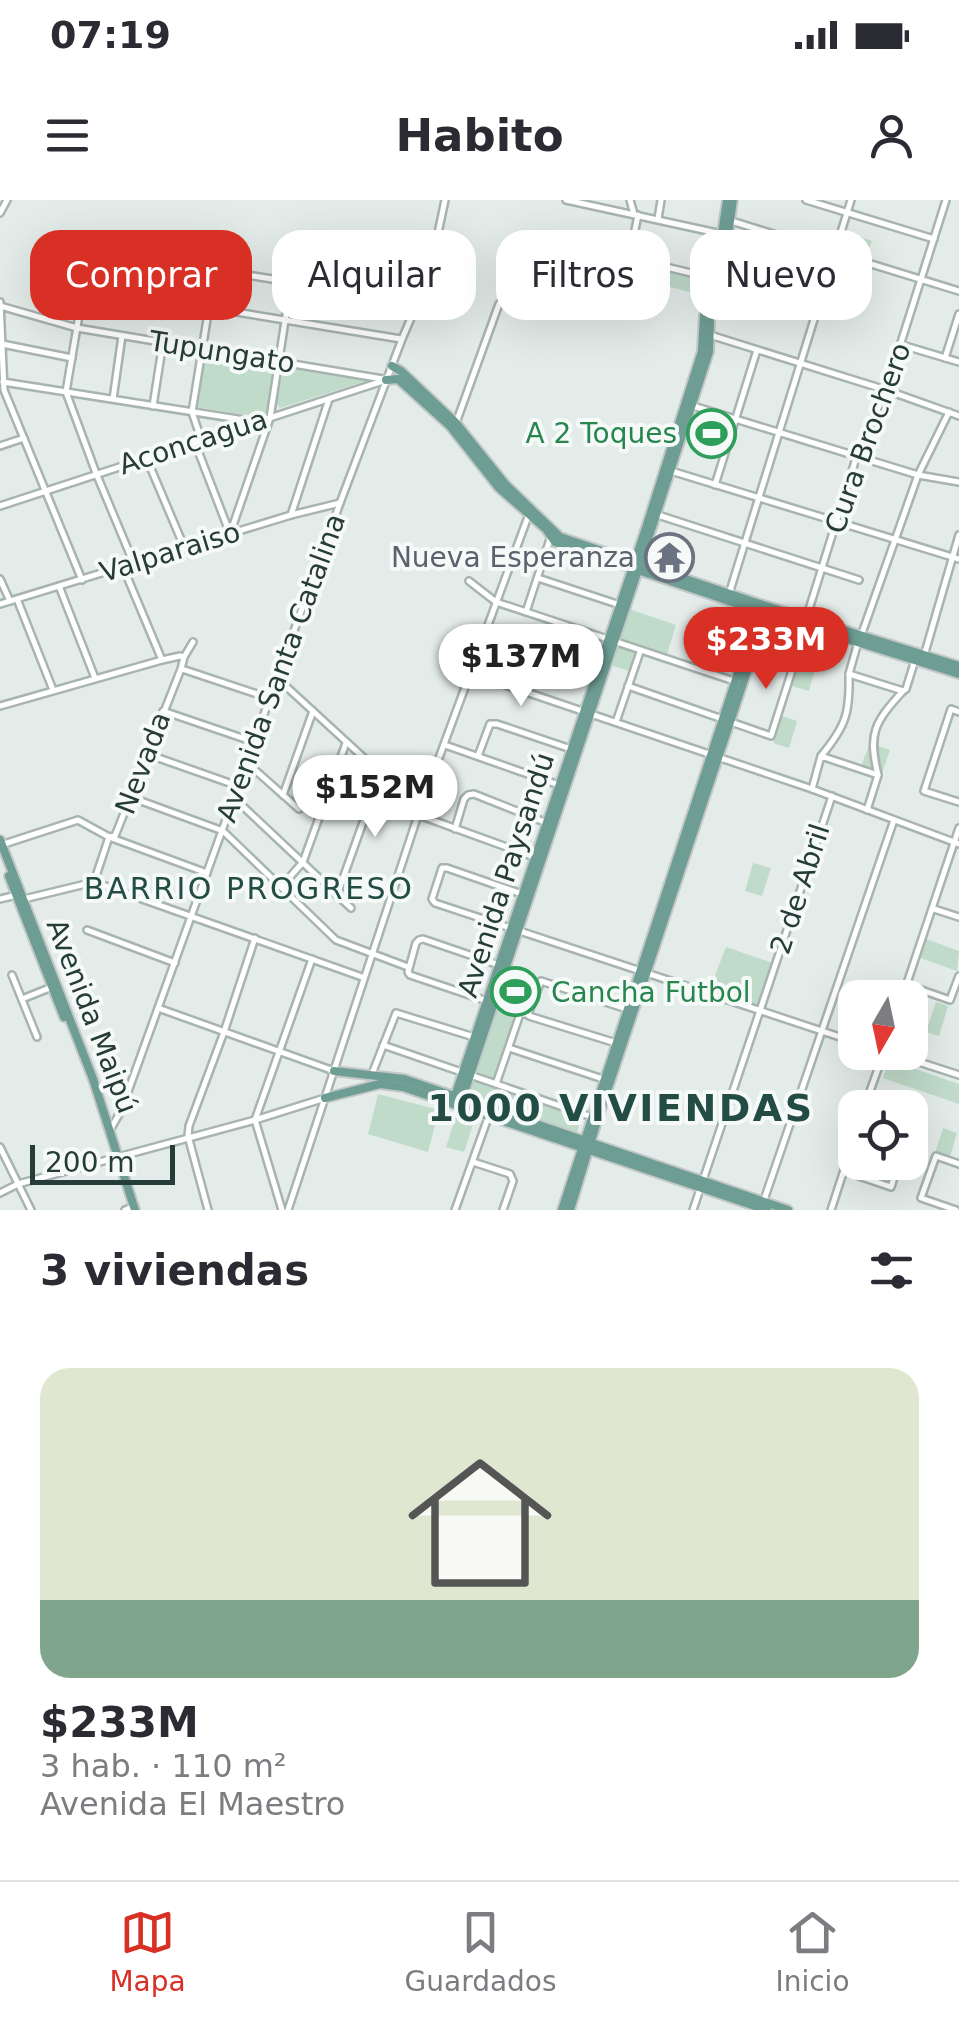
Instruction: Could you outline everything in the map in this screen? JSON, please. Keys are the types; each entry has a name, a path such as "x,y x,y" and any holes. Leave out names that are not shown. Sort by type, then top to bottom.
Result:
{"main road":[{"name":"Avenida Paysandú","path":"726,230 730,200"},
{"name":"Avenida Paysandú","path":"724,230 728,220"},
{"name":"Avenida Paysandú","path":"654,513 709,352 705,320"},
{"name":"Avenida Paysandú","path":"458,1100 637,566 708,334"},
{"path":"392,366 456,423 555,542 729,594 763,609 806,619 860,639"},
{"path":"386,380 398,379 450,426 499,488 560,537 763,609 959,670"},
{"path":"739,683 756,645 763,609"},
{"path":"562,1210 763,609"},
{"name":"Avenida Maipú","path":"0,846 109,1130 131,1209"},
{"path":"334,1071 404,1078 764,1207 788,1210"},
{"path":"362,1088 367,1074"},
{"path":"325,1098 390,1084 458,1100 488,1114 586,1145"},
{"path":"570,1210 586,1145"}],"street":[{"path":"0,213 7,200"},
{"name":"Avenida Santa Catalina","path":"438,230 445,200"},
{"path":"566,200 705,230"},
{"path":"630,200 636,214 632,255 690,275"},
{"path":"658,219 662,200"},
{"path":"806,200 934,239"},
{"path":"841,230 851,200"},
{"name":"Cura Brochero","path":"806,619 856,455 902,345 946,200"},
{"path":"728,220 761,230"},
{"path":"872,265 959,291"},
{"path":"0,305 2,388 82,580"},
{"name":"Tupungato","path":"0,305 77,328 386,380"},
{"path":"456,423 496,312"},
{"path":"945,358 959,314"},
{"path":"252,315 402,339"},
{"path":"78,320 66,392 134,564"},
{"path":"207,320 192,412 230,534"},
{"name":"Avenida Santa Catalina","path":"109,1130 121,1111 340,503 410,320"},
{"path":"729,594 813,320"},
{"path":"230,534 270,418 285,321"},
{"path":"708,334 959,416"},
{"path":"113,399 122,336"},
{"path":"153,406 163,342"},
{"path":"2,344 72,358"},
{"path":"902,345 959,362"},
{"path":"715,485 757,350"},
{"name":"Aconcagua","path":"0,506 386,380"},
{"path":"2,388 66,392 258,422"},
{"path":"291,515 329,398"},
{"path":"692,405 918,475 959,482"},
{"path":"812,789 822,756 839,734 850,704 848,674 894,539 918,475 949,412"},
{"path":"0,446 24,438"},
{"path":"146,457 185,549"},
{"path":"671,471 956,558"},
{"name":"Valparaiso","path":"0,604 340,503"},
{"path":"284,1210 420,812 530,512"},
{"path":"654,513 859,580"},
{"path":"867,810 878,775 871,746 881,715 906,690 920,658 956,558 959,535"},
{"path":"526,612 551,536"},
{"path":"123,567 162,660"},
{"path":"538,578 622,606"},
{"path":"0,579 54,690"},
{"path":"469,581 496,602 739,683"},
{"path":"59,586 96,678"},
{"name":"Nevada","path":"94,882 193,642"},
{"path":"628,686 771,736 796,658 756,645"},
{"path":"503,684 517,650 599,677"},
{"path":"616,722 640,652"},
{"path":"0,706 184,657"},
{"path":"182,669 269,698"},
{"path":"470,673 832,796 956,844"},
{"path":"848,674 903,692"},
{"path":"277,678 424,817 539,858"},
{"path":"959,712 951,709 924,791 959,802"},
{"path":"284,796 313,711"},
{"path":"163,712 254,742"},
{"path":"478,756 490,724 574,750"},
{"path":"281,887 303,862 346,743"},
{"path":"445,745 563,786"},
{"path":"147,754 238,786"},
{"path":"822,756 878,775"},
{"path":"247,762 298,809"},
{"path":"338,895 380,774"},
{"path":"455,829 464,799 474,794 551,824"},
{"path":"130,796 223,831 336,940 408,969"},
{"name":"2 de Abril","path":"693,1210 832,796"},
{"path":"234,798 351,908"},
{"path":"0,846 78,820 110,838 207,873"},
{"path":"764,1207 894,820"},
{"path":"908,980 959,828"},
{"path":"526,896 442,868 432,899 838,1037"},
{"path":"0,899 94,882 363,978"},
{"path":"932,908 959,918"},
{"path":"87,930 175,963"},
{"path":"208,1210 188,1136 189,1126 255,938"},
{"path":"491,1002 410,975 408,969 419,940 424,939 503,966"},
{"path":"284,1210 255,1120 312,960"},
{"path":"12,975 37,1037"},
{"path":"928,992 950,1000 959,976"},
{"path":"529,1015 542,981 631,1010"},
{"path":"22,999 55,986"},
{"path":"158,1008 334,1071"},
{"path":"367,1074 396,1012 479,1039"},
{"path":"496,1084 520,1014 619,1044"},
{"path":"382,1044 595,1118"},
{"path":"508,1048 607,1080"},
{"path":"928,1065 959,1075"},
{"path":"0,1193 18,1184 325,1098"},
{"path":"455,1210 488,1114"},
{"path":"0,1147 31,1210"},
{"path":"956,1210 921,1198 936,1156 959,1164"},
{"path":"472,1161 510,1174 513,1181 504,1210"},
{"path":"831,1210 841,1180"},
{"path":"869,1180 891,1187 893,1180"}],"green space":[{"path":"670,269 690,274 690,292 670,287"},
{"path":"206,351 274,363 267,412 259,417 197,407"},
{"path":"284,365 364,377 366,381 280,408 276,403"},
{"path":"626,608 676,625 666,658 616,642"},
{"path":"618,646 636,652 630,671 613,666"},
{"path":"800,657 817,662 809,691 792,686"},
{"path":"782,716 797,721 789,748 773,743"},
{"path":"870,743 890,750 882,773 861,766"},
{"path":"753,863 771,868 762,896 745,891"},
{"path":"926,939 959,951 957,971 920,958"},
{"path":"726,947 773,963 757,1006 709,991"},
{"path":"511,972 532,980 495,1080 475,1072"},
{"path":"936,1002 948,1006 939,1036 928,1033"},
{"path":"886,1070 918,1070 959,1084 959,1104 928,1093 928,1090 883,1078"},
{"path":"473,1080 582,1117 577,1132 469,1095"},
{"path":"378,1094 439,1110 428,1152 368,1134"},
{"path":"456,1116 474,1121 464,1152 446,1147"},
{"path":"943,1128 957,1133 950,1157 935,1153"}],"place":[{"name":"A 2 Toques","path":"712,433"},
{"name":"Nueva Esperanza","path":"670,557"},
{"name":"Cancha Futbol","path":"516,992"}],"district":[{"name":"BARRIO PROGRESO","path":"249,888"},
{"name":"1000 VIVIENDAS","path":"621,1108"}]}
